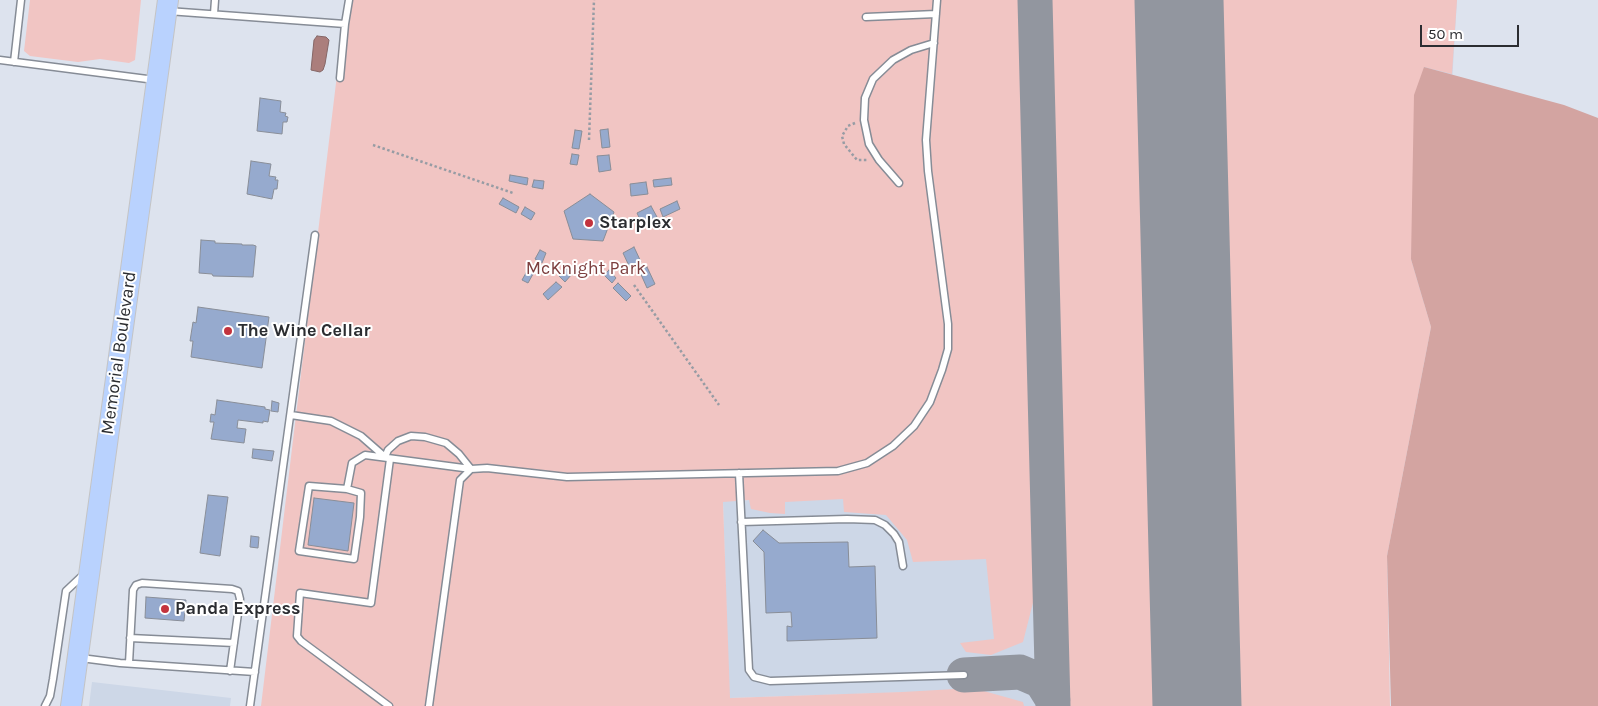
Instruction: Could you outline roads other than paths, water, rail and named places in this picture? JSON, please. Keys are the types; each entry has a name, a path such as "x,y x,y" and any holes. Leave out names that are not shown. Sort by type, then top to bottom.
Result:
{"main road":[{"name":"Memorial Boulevard","path":"71,706 167,5"}],"lane":[{"path":"14,62 21,0"},
{"path":"214,14 215,0"},
{"path":"340,78 349,0"},
{"path":"347,489 352,463 365,455 471,469 487,468 568,477 838,471 867,463 893,446 914,426 930,402 948,349 948,324 928,171 926,140 936,0"},
{"path":"167,5 214,14 345,24"},
{"path":"866,18 936,14"},
{"path":"899,182 879,160 869,144 864,120 865,98 873,79 893,60 911,50 934,43"},
{"path":"0,60 157,80"},
{"path":"250,706 315,235"},
{"path":"291,415 330,421 361,436 388,458"},
{"path":"389,706 297,636 300,593 371,603 388,450 398,441 411,436 424,437 446,443 459,454 471,469"},
{"path":"429,706 460,480 471,469"},
{"path":"739,473 749,670 754,677 770,681 964,675"},
{"path":"310,486 347,489 361,493 360,517 354,559 299,551 310,486"},
{"path":"741,522 875,520 885,525 899,542 903,566"},
{"path":"45,706 50,696 66,591 90,569"},
{"path":"129,664 133,590 136,585 142,583 232,589 238,591 240,599 230,671"},
{"path":"130,638 234,643"},
{"path":"77,657 129,664 255,672"}],"place":[{"name":"Starplex","path":"589,223"},
{"name":"The Wine Cellar","path":"228,331"},
{"name":"Panda Express","path":"165,609"}],"park label":[{"name":"McKnight Park","path":"586,269"}]}
